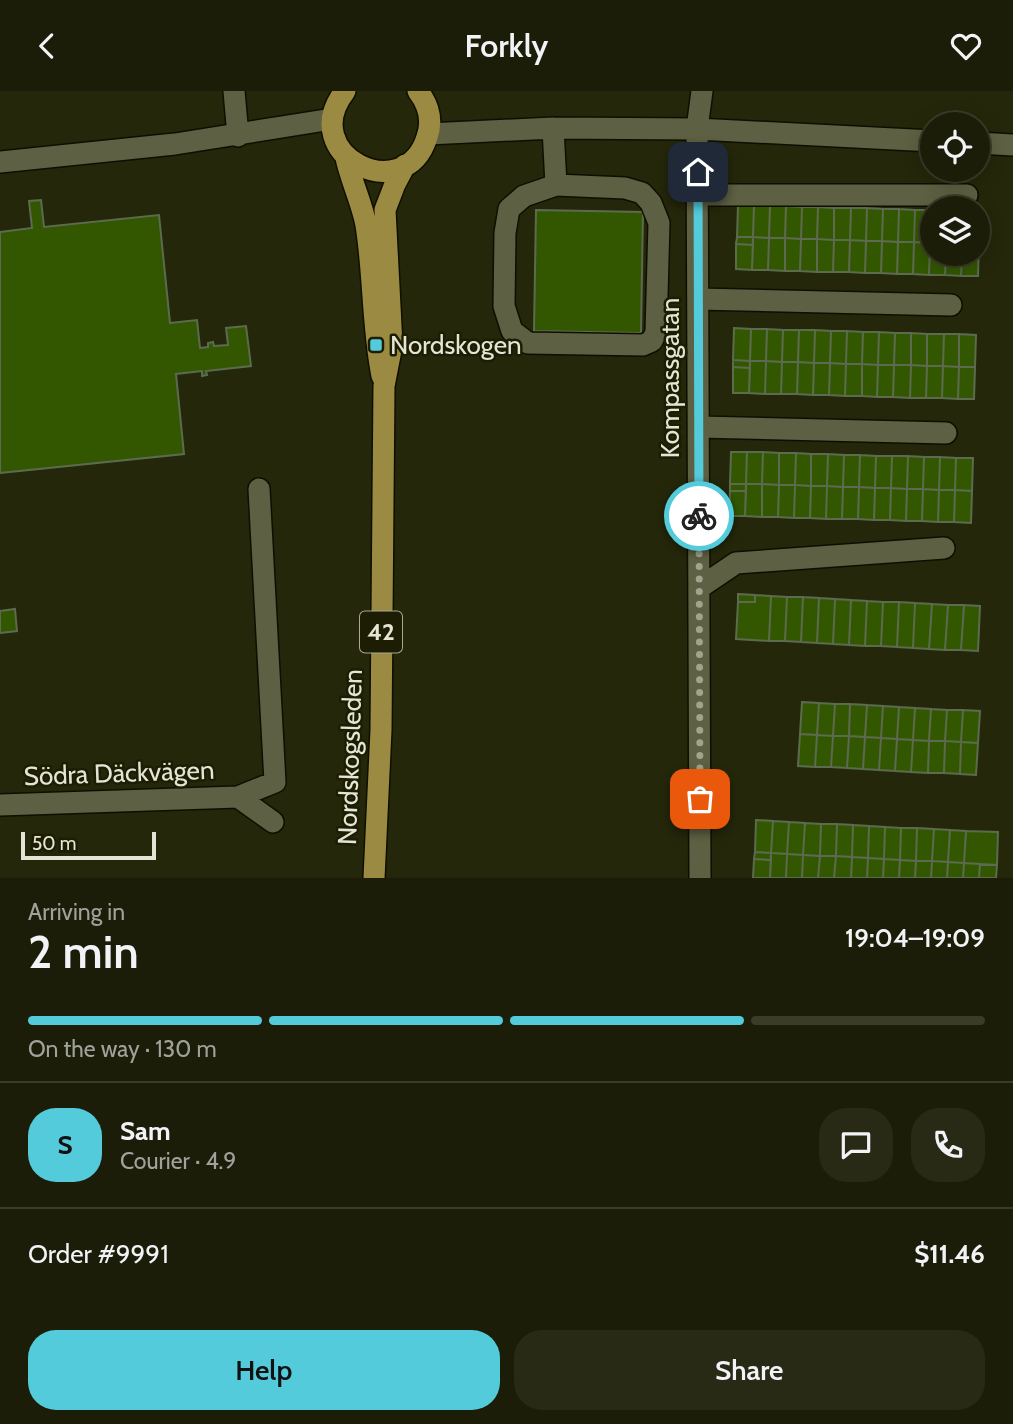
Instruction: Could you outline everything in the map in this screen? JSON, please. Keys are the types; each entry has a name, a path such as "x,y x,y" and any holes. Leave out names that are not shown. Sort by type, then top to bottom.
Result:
{"main road":[{"path":"332,119 337,101 345,91"},
{"path":"418,91 427,106 430,125 428,134"},
{"name":"42","path":"332,119 335,140 346,158"},
{"name":"42","path":"405,165 424,147 428,134"},
{"path":"346,158 368,170 394,170 405,165"},
{"name":"Nordskogsleden","path":"346,158 365,224 376,345 384,386"},
{"name":"Nordskogsleden","path":"374,878 381,730 384,386 392,345 385,210 405,165"}],"street":[{"path":"234,91 238,136"},
{"name":"Kompassgatan","path":"700,878 697,129 702,91"},
{"path":"0,162 238,136 332,119"},
{"path":"428,134 553,128 697,129 920,140"},
{"path":"553,128 556,185"},
{"path":"990,144 1013,145"},
{"path":"556,185 625,188 642,194 651,203 659,223 656,333 652,341 643,345 528,343 512,331 504,306 505,233 509,209 524,196 556,185"},
{"path":"698,195 967,194"},
{"path":"698,299 951,305"},
{"path":"699,427 946,433"},
{"path":"238,797 275,782 259,489"},
{"path":"699,587 736,563 944,548"},
{"name":"Södra Däckvägen","path":"0,805 238,797 273,822"}],"building":[{"path":"41,200 44,227 159,215 170,323 197,320 200,348 208,347 208,343 213,342 214,346 228,345 226,328 246,326 251,366 206,371 207,375 202,376 202,371 176,374 184,454 0,473 0,232 32,228 29,201"},
{"path":"738,205 754,205 753,237 737,237"},
{"path":"754,205 770,206 769,238 753,237"},
{"path":"770,206 786,206 785,238 769,238"},
{"path":"786,206 802,207 801,239 785,238"},
{"path":"802,207 818,207 817,239 801,239"},
{"path":"818,207 834,208 834,240 817,239"},
{"path":"834,208 851,208 850,240 834,240"},
{"path":"851,208 867,208 866,241 850,240"},
{"path":"867,208 883,209 882,241 866,241"},
{"path":"883,209 899,209 898,242 882,241"},
{"path":"899,209 915,210 914,242 898,242"},
{"path":"536,210 643,212 641,333 534,331"},
{"path":"915,210 920,210 920,242 914,242"},
{"path":"737,237 753,237 753,245 736,244"},
{"path":"753,237 769,238 768,270 752,270"},
{"path":"769,238 785,238 785,271 768,270"},
{"path":"785,238 801,239 800,271 785,271"},
{"path":"801,239 817,239 817,272 800,271"},
{"path":"817,239 834,240 833,272 817,272"},
{"path":"834,240 850,240 849,272 833,272"},
{"path":"850,240 866,241 865,273 849,272"},
{"path":"866,241 882,241 881,273 865,273"},
{"path":"882,241 898,242 897,274 881,273"},
{"path":"898,242 914,242 913,274 897,274"},
{"path":"914,242 920,242 920,266 929,266 929,275 913,274"},
{"path":"736,244 753,245 752,270 736,269"},
{"path":"929,266 945,266 945,275 929,275"},
{"path":"945,266 961,266 961,276 945,275"},
{"path":"961,266 978,266 978,276 961,276"},
{"path":"734,328 751,329 750,361 733,360"},
{"path":"751,329 767,329 766,361 750,361"},
{"path":"767,329 783,330 782,362 766,361"},
{"path":"783,330 799,330 798,362 782,362"},
{"path":"799,330 815,330 814,363 798,362"},
{"path":"815,330 831,331 830,363 814,363"},
{"path":"831,331 847,331 846,364 830,363"},
{"path":"847,331 863,332 862,364 846,364"},
{"path":"863,332 879,332 878,365 862,364"},
{"path":"879,332 895,333 894,365 878,365"},
{"path":"895,333 911,333 911,365 894,365"},
{"path":"911,333 927,334 927,366 911,365"},
{"path":"927,334 944,334 943,366 927,366"},
{"path":"944,334 959,334 959,367 943,366"},
{"path":"959,334 976,335 975,367 959,367"},
{"path":"733,360 750,361 750,368 733,367"},
{"path":"750,361 766,361 765,394 749,393"},
{"path":"766,361 782,362 781,394 765,394"},
{"path":"782,362 798,362 797,394 781,394"},
{"path":"798,362 814,363 813,395 797,394"},
{"path":"814,363 830,363 829,395 813,395"},
{"path":"830,363 846,364 845,396 829,395"},
{"path":"846,364 862,364 862,396 845,396"},
{"path":"862,364 878,365 877,397 862,396"},
{"path":"878,365 894,365 893,397 877,397"},
{"path":"894,365 911,365 910,398 893,397"},
{"path":"911,365 927,366 926,398 910,398"},
{"path":"927,366 943,366 942,398 926,398"},
{"path":"943,366 959,367 958,399 942,398"},
{"path":"733,367 750,368 749,393 733,393"},
{"path":"959,367 975,367 974,399 958,399"},
{"path":"731,452 747,452 746,484 730,484"},
{"path":"747,452 763,452 762,484 746,484"},
{"path":"763,452 779,453 779,485 762,484"},
{"path":"779,453 796,453 795,485 779,485"},
{"path":"796,453 811,454 811,486 795,485"},
{"path":"811,454 828,454 827,486 811,486"},
{"path":"828,454 844,455 843,487 827,486"},
{"path":"844,455 860,455 859,487 843,487"},
{"path":"860,455 876,456 875,488 859,487"},
{"path":"876,456 892,456 891,488 875,488"},
{"path":"892,456 908,456 907,489 891,488"},
{"path":"908,456 924,457 923,489 907,489"},
{"path":"924,457 940,457 939,490 923,489"},
{"path":"940,457 956,458 955,490 939,490"},
{"path":"956,458 973,458 972,491 955,490"},
{"path":"730,484 746,484 746,491 730,491"},
{"path":"746,484 762,484 762,517 745,516"},
{"path":"762,484 779,485 778,517 762,517"},
{"path":"779,485 795,485 794,518 778,517"},
{"path":"795,485 811,486 810,518 794,518"},
{"path":"811,486 827,486 826,519 810,518"},
{"path":"827,486 843,487 842,519 826,519"},
{"path":"843,487 859,487 858,519 842,519"},
{"path":"859,487 875,488 874,520 858,519"},
{"path":"875,488 891,488 890,520 874,520"},
{"path":"891,488 907,489 906,521 890,520"},
{"path":"907,489 923,489 922,521 906,521"},
{"path":"923,489 939,490 938,522 922,521"},
{"path":"939,490 955,490 954,522 938,522"},
{"path":"955,490 972,491 971,523 954,522"},
{"path":"730,491 746,491 745,516 729,516"},
{"path":"738,594 755,595 755,602 738,602"},
{"path":"755,595 771,596 769,641 736,639 738,602 755,602"},
{"path":"771,596 787,597 785,641 769,641"},
{"path":"787,597 803,597 801,642 785,641"},
{"path":"803,597 819,598 817,643 801,642"},
{"path":"819,598 835,599 833,644 817,643"},
{"path":"835,599 851,600 849,645 833,644"},
{"path":"851,600 867,601 865,646 849,645"},
{"path":"867,601 883,602 881,646 865,646"},
{"path":"883,602 899,602 897,647 881,646"},
{"path":"899,602 915,603 913,648 897,647"},
{"path":"915,603 932,604 929,649 913,648"},
{"path":"932,604 948,605 945,650 929,649"},
{"path":"948,605 964,605 961,650 945,650"},
{"path":"964,605 980,606 978,651 961,650"},
{"path":"15,609 17,631 0,633 0,611"},
{"path":"802,702 819,703 817,735 800,734"},
{"path":"819,703 835,704 833,736 817,735"},
{"path":"835,704 850,704 849,736 833,736"},
{"path":"850,704 867,705 865,737 849,736"},
{"path":"867,705 883,706 881,738 865,737"},
{"path":"883,706 899,707 897,739 881,738"},
{"path":"899,707 915,708 913,740 897,739"},
{"path":"915,708 931,709 929,741 913,740"},
{"path":"931,709 947,710 945,741 929,741"},
{"path":"947,710 963,710 961,742 945,741"},
{"path":"963,710 980,711 978,743 961,742"},
{"path":"800,734 817,735 815,767 798,766"},
{"path":"817,735 833,736 831,767 815,767"},
{"path":"833,736 849,736 847,768 831,767"},
{"path":"849,736 865,737 863,769 847,768"},
{"path":"865,737 881,738 879,770 863,769"},
{"path":"881,738 897,739 895,771 879,770"},
{"path":"897,739 913,740 911,772 895,771"},
{"path":"913,740 929,741 928,773 911,772"},
{"path":"929,741 945,741 944,773 928,773"},
{"path":"945,741 961,742 960,774 944,773"},
{"path":"961,742 978,743 976,775 960,774"},
{"path":"756,820 773,821 771,853 755,852"},
{"path":"773,821 789,822 787,854 771,853"},
{"path":"789,822 805,823 803,855 787,854"},
{"path":"805,823 821,824 820,856 803,855"},
{"path":"821,824 837,824 836,856 820,856"},
{"path":"837,824 853,825 852,857 836,856"},
{"path":"853,825 869,826 868,858 852,857"},
{"path":"869,826 885,827 884,859 868,858"},
{"path":"885,827 901,828 900,860 884,859"},
{"path":"901,828 917,828 916,861 900,860"},
{"path":"917,828 934,829 932,861 916,861"},
{"path":"934,829 950,830 948,862 932,861"},
{"path":"950,830 966,831 964,863 948,862"},
{"path":"966,831 998,832 997,865 964,863"},
{"path":"755,852 771,853 771,860 754,859"},
{"path":"771,853 787,854 786,878 770,878"},
{"path":"787,854 803,855 802,878 786,878"},
{"path":"803,855 820,856 818,878 802,878"},
{"path":"820,856 836,856 834,878 818,878"},
{"path":"836,856 852,857 851,878 834,878"},
{"path":"852,857 868,858 867,878 851,878"},
{"path":"868,858 884,859 883,878 867,878"},
{"path":"754,859 771,860 770,878 753,878"},
{"path":"884,859 900,860 899,878 883,878"},
{"path":"900,860 916,861 915,878 899,878"},
{"path":"916,861 932,861 931,878 915,878"},
{"path":"932,861 948,862 947,878 931,878"},
{"path":"948,862 964,863 963,878 947,878"},
{"path":"964,863 980,864 979,878 963,878"},
{"path":"980,864 997,865 996,878 979,878"}],"way so far":[{"path":"699,516 700,799"}],"place":[{"name":"Nordskogen","path":"376,345"}],"route":[{"path":"698,172 699,516"}]}
